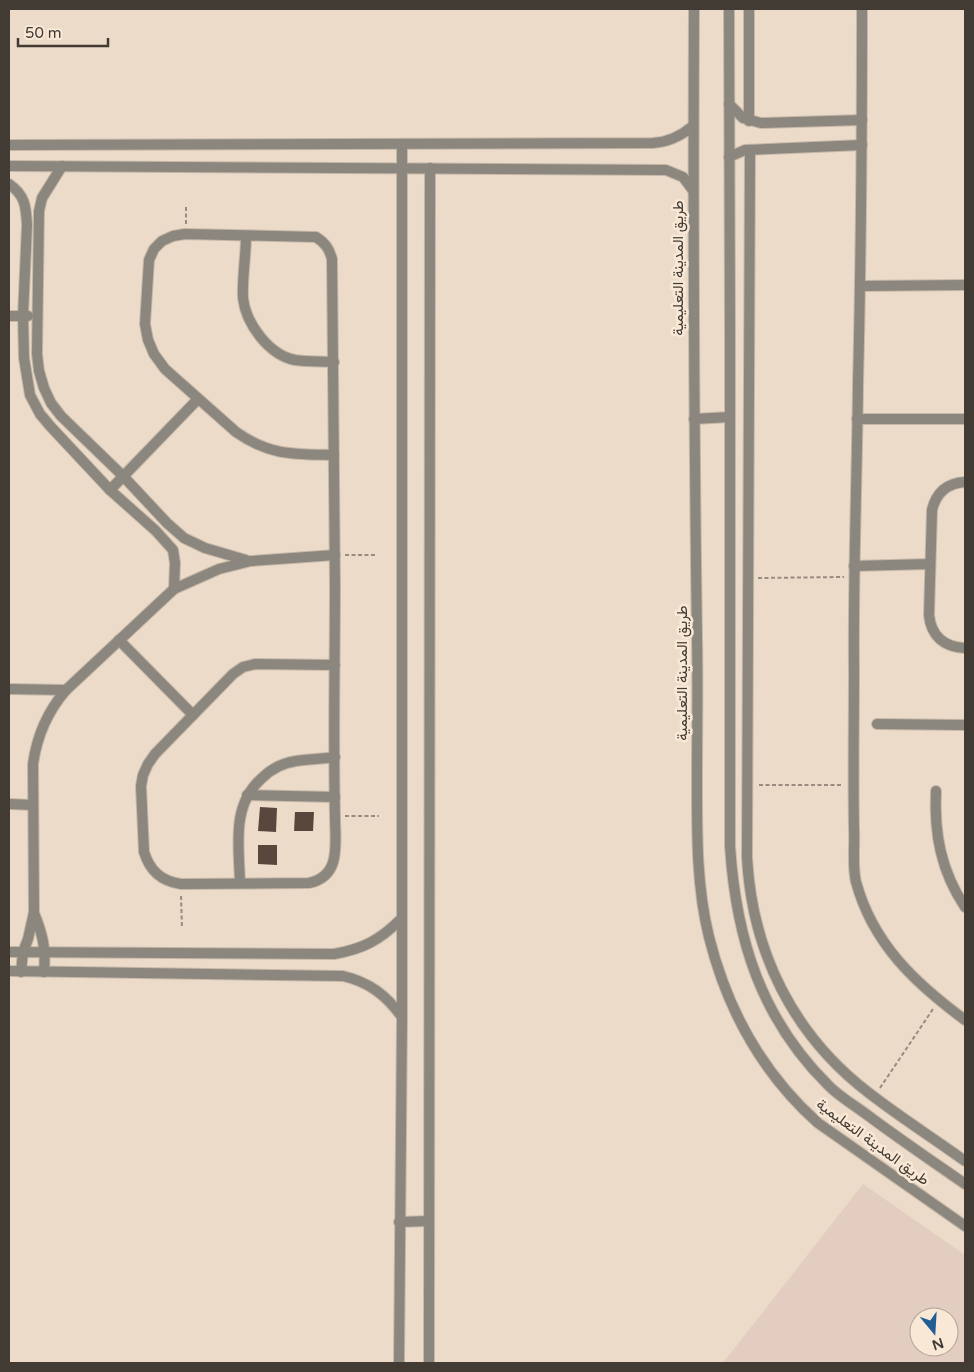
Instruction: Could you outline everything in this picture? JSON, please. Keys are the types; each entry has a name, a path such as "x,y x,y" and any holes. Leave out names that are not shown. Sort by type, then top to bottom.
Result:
{"street":[{"name":"طريق المدينة التعليمية","path":"694,9 693,191 698,694 697,826 702,900 708,933 727,993 747,1037 797,1104 818,1123 965,1226"},
{"name":"طريق المدينة التعليمية","path":"729,9 730,846 732,881 737,912 744,943 771,1011 809,1065 830,1088 878,1124 965,1184"},
{"path":"749,9 749,121"},
{"path":"862,9 860,286 853,577 856,879 866,907 879,934 896,959 916,981 965,1020"},
{"path":"729,104 737,114 749,121 761,123 862,120"},
{"path":"9,144 402,145 653,143 671,140 693,126"},
{"path":"399,1363 402,1017 402,145"},
{"path":"729,158 739,152 750,150 862,145"},
{"path":"750,150 748,878 754,917 766,956 787,1001 811,1035 838,1066 874,1096 965,1161"},
{"path":"9,166 666,170 683,177 693,191"},
{"path":"62,166 42,198 39,210 37,354 39,371 51,403 61,416 184,538 220,553 251,561"},
{"path":"428,1363 430,168"},
{"path":"9,184 21,193 26,210 23,316 24,358 30,395 40,414 51,427 110,490 156,531 173,550 175,563 174,589"},
{"path":"334,455 293,454 263,448 249,441 236,432 165,369 154,354 148,340 145,324 149,260 154,249 162,241 173,236 186,234 316,237 324,242 330,250 332,260 334,362 335,555 335,665 335,816 333,865 324,877 309,883 181,884 161,878 147,862 144,852 141,786 143,775 154,754 233,674 243,667 255,664 335,665"},
{"path":"246,236 244,298 247,312 261,338 282,355 299,360 334,362"},
{"path":"860,286 965,285"},
{"path":"9,316 38,315"},
{"path":"110,490 198,399"},
{"path":"694,419 730,417"},
{"path":"857,419 965,418"},
{"path":"965,482 950,485 938,496 932,510 928,615 932,630 942,642 949,646 965,648"},
{"path":"21,972 23,952 28,940 34,912 33,764 38,737 49,712 66,690 174,589 219,569 251,561 335,555"},
{"path":"854,566 930,564"},
{"path":"119,640 193,715"},
{"path":"9,689 66,690"},
{"path":"878,724 963,727"},
{"path":"240,883 239,820 247,796 262,778 281,765 295,761 335,757"},
{"path":"936,791 938,845 949,879 965,907"},
{"path":"247,796 335,797"},
{"path":"9,804 33,805"},
{"path":"34,912 41,929 46,953 44,972"},
{"path":"9,952 334,954 353,951 371,943 387,933 401,919"},
{"path":"9,972 343,976 357,980 377,990 393,1004 402,1017"},
{"path":"399,1222 429,1221"}],"path":[{"path":"186,207 186,234"},
{"path":"335,555 377,555"},
{"path":"748,578 853,577"},
{"path":"748,785 854,785"},
{"path":"335,816 379,816"},
{"path":"181,884 182,928"},
{"path":"874,1096 938,1000"}],"shaded area":[{"path":"863,1184 965,1255 965,1363 723,1363"}],"building":[{"path":"260,807 277,808 276,832 258,831"},
{"path":"295,812 314,812 313,831 294,831"},
{"path":"258,845 277,845 277,865 258,864"}]}
